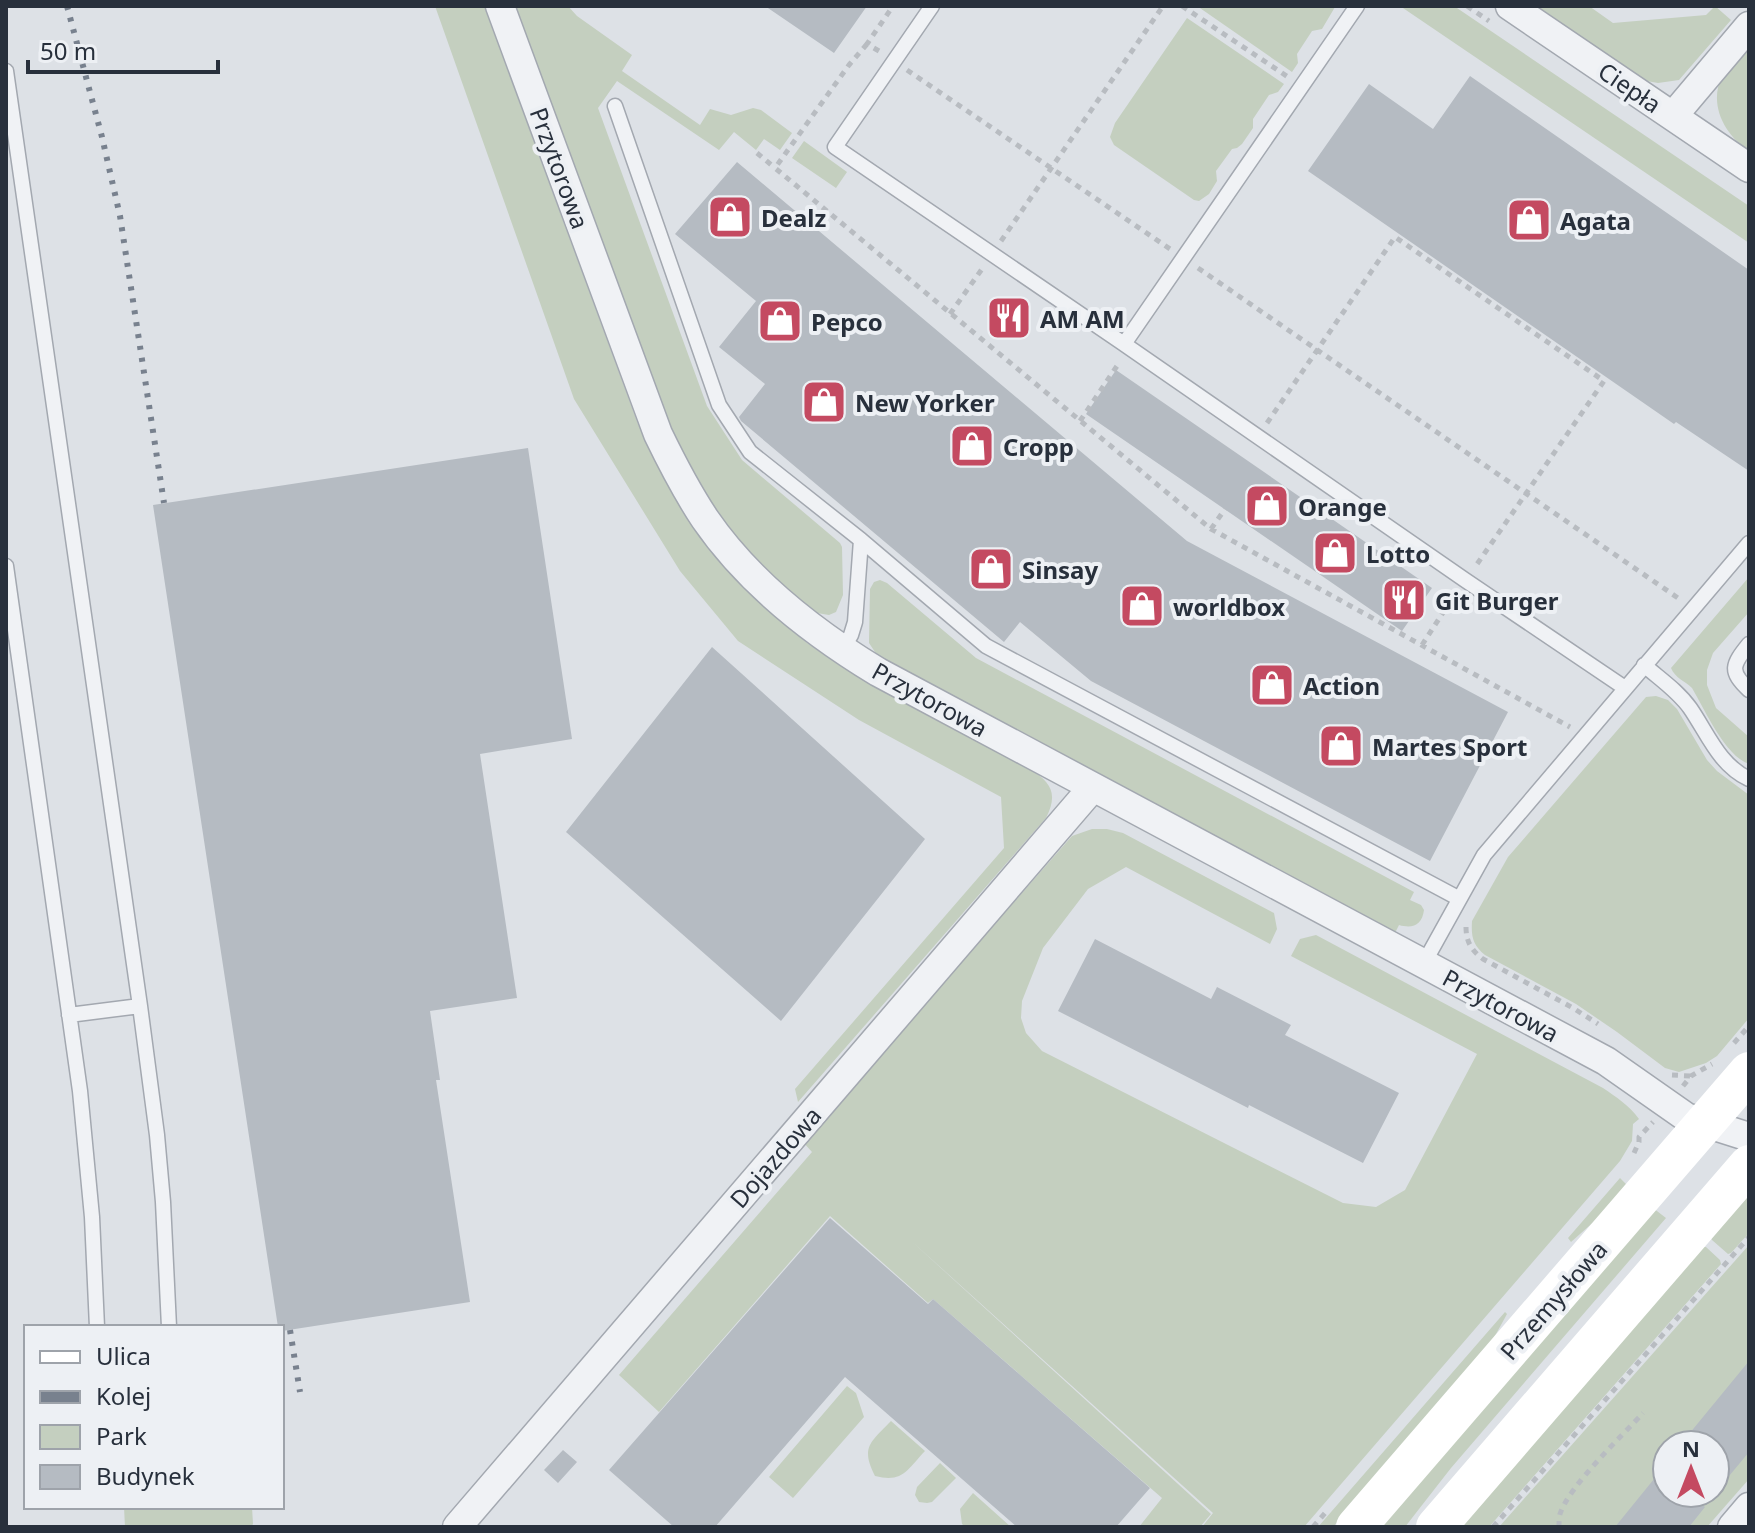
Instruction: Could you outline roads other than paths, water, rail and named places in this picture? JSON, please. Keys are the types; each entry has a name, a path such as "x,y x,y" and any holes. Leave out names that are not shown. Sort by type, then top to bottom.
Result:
{"main road":[{"name":"Przemysłowa","path":"1356,1527 1749,1072"},
{"path":"1436,1527 1749,1165"}],"street":[{"name":"Przytorowa","path":"500,6 658,434 706,520 764,587 805,623 878,672 1606,1061 1686,1117 1749,1137"},
{"name":"Ciepła","path":"1510,6 1749,168"},
{"path":"1673,116 1749,26"},
{"name":"Dojazdowa","path":"457,1527 1093,787"},
{"path":"1732,1527 1749,1507"}],"lane":[{"path":"932,6 835,147 1625,688"},
{"path":"1124,344 1357,6"},
{"path":"6,71 157,1135 169,1325"},
{"path":"615,106 719,405 750,452 861,540 986,646 1458,898"},
{"path":"842,650 855,622 861,540"},
{"path":"1424,963 1484,855 1749,543"},
{"path":"6,566 88,1162 97,1325"},
{"path":"1749,644 1737,658 1734,669 1737,678 1749,690"},
{"path":"1644,665 1689,707 1720,756 1737,773 1749,779"},
{"path":"69,1015 140,1006"}],"railway":[{"path":"67,6 120,216 164,503"},
{"path":"290,1330 300,1392"}],"place":[{"name":"Dealz","path":"730,217"},
{"name":"Agata","path":"1529,220"},
{"name":"AM AM","path":"1009,318"},
{"name":"Pepco","path":"780,321"},
{"name":"New Yorker","path":"824,402"},
{"name":"Cropp","path":"972,446"},
{"name":"Orange","path":"1267,506"},
{"name":"Lotto","path":"1335,553"},
{"name":"Sinsay","path":"991,569"},
{"name":"Git Burger","path":"1404,600"},
{"name":"worldbox","path":"1142,606"},
{"name":"Action","path":"1272,685"},
{"name":"Martes Sport","path":"1341,746"}]}
